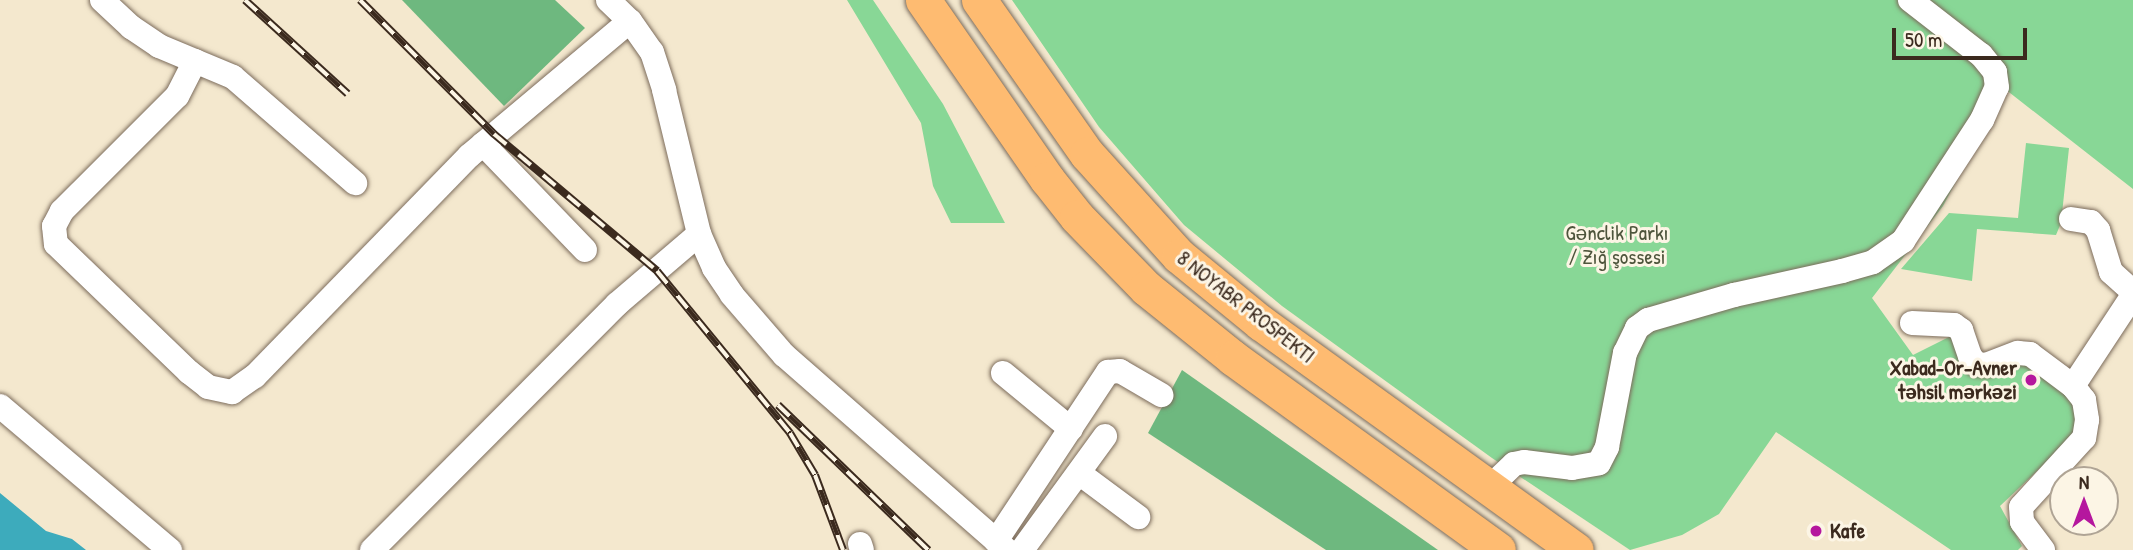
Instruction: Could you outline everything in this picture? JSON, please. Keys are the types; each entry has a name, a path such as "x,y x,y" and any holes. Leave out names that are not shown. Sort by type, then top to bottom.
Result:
{"highway":[{"path":"923,0 1047,179 1077,217 1146,288 1233,358 1498,550"},
{"name":"8 NOYABR PROSPEKTI","path":"979,0 1087,153 1179,256 1261,323 1576,550"}],"street":[{"path":"102,0 131,27 159,46 233,77 355,183"},
{"path":"608,0 630,21 652,52 664,90 699,234 714,268 761,331 1002,545 1108,372 1113,369 1161,396"},
{"path":"1490,487 1514,464 1524,462 1572,468 1599,463 1607,447 1625,353 1637,328 1648,320 1734,295 1842,271 1873,261 1903,241 1982,120 1997,87 1995,72 1981,55 1910,0"},
{"path":"195,61 177,96 62,211 54,226 56,244 208,387 232,392 255,376 483,144 630,21"},
{"path":"483,144 585,250"},
{"path":"2071,219 2091,222 2098,229 2111,272 2133,294 2073,386"},
{"path":"372,550 617,304 699,234"},
{"path":"1912,323 1954,325 1961,330 1969,356 1976,364 1986,365 2018,353 2030,354 2073,386 2084,400 2087,420 2084,438 2021,507 2022,522 2039,549"},
{"path":"1003,373 1071,429"},
{"path":"0,406 170,550"},
{"path":"1022,550 1105,436"},
{"path":"1079,473 1138,517"}],"green space":[{"path":"402,0 555,0 585,28 504,106"},
{"path":"847,0 873,0 943,104 1005,223 951,223 933,186 921,123"},
{"name":"Gənclik Parkı / Zığ şossesi","path":"1012,0 2133,0 2133,189 2005,89 1943,206 1872,298 1913,355 1951,336 1975,377 2010,364 2023,363 2059,387 2071,400 2076,418 2072,438 2000,506 2022,546 2018,550 1951,550 1776,432 1719,514 1682,535 1630,550 1492,458 1282,306 1184,225 1099,127"},
{"path":"2026,143 2069,148 2061,223 2056,235 1977,229 1972,281 1901,269 1949,213 2018,218"},
{"path":"1182,370 1438,550 1326,550 1148,433"}],"water":[{"path":"0,493 46,531 72,539 86,550 0,550"}],"railway":[{"path":"245,0 348,94"},
{"path":"360,0 494,134 657,271 790,433 815,475 843,550"},
{"path":"778,405 928,550"}],"place":[{"name":"Xabad-Or-Avner təhsil mərkəzi","path":"2031,380"},
{"name":"Kafe","path":"1816,531"}]}
